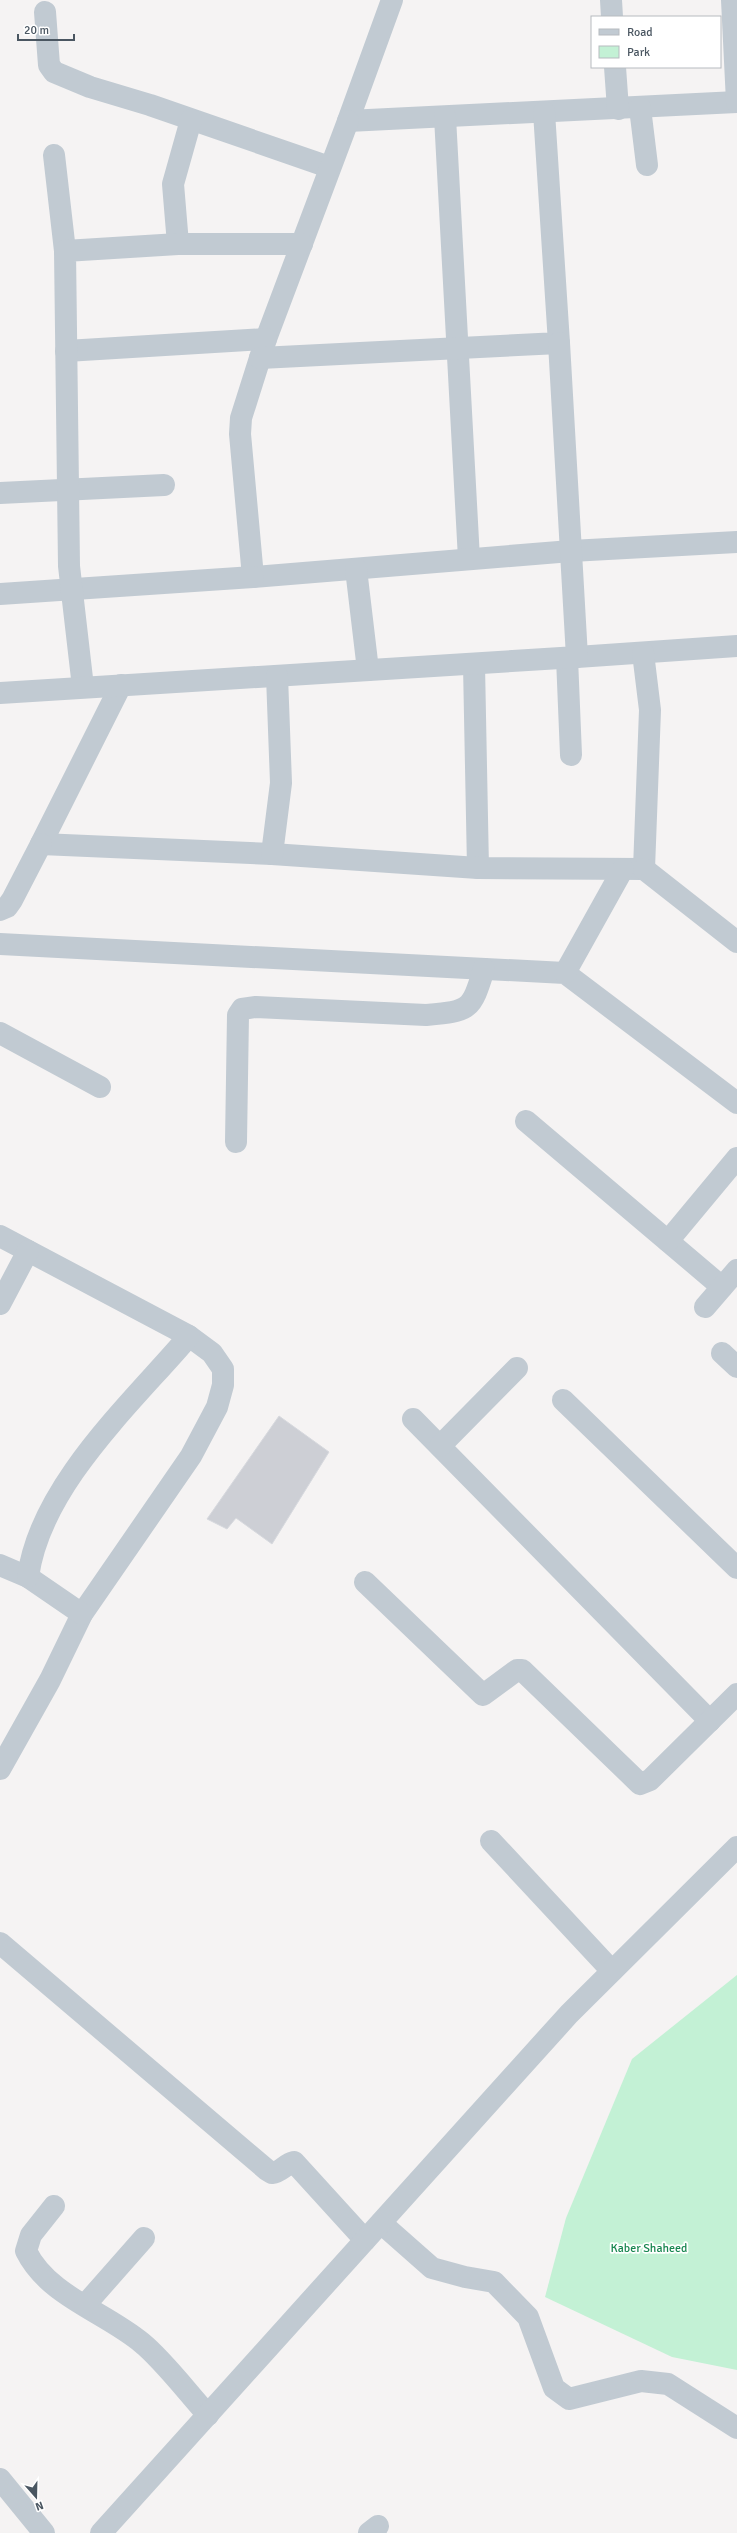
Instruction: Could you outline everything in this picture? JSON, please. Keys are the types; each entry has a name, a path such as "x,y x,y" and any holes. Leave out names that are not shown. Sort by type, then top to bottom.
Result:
{"street":[{"path":"252,577 240,434 241,418 263,348 392,0"},
{"path":"611,0 612,16"},
{"path":"348,121 640,108 737,102 732,0"},
{"path":"45,12 49,65 54,72 90,87 329,167"},
{"path":"615,68 618,109"},
{"path":"640,108 647,165"},
{"path":"544,112 571,551 572,755"},
{"path":"445,117 469,559"},
{"path":"178,244 172,184 191,120"},
{"path":"54,155 65,251 68,489 72,588 83,687"},
{"path":"65,251 178,244 302,244"},
{"path":"66,351 263,348 457,348 559,343"},
{"path":"0,492 164,485"},
{"path":"0,594 252,577 571,551 737,542"},
{"path":"356,569 368,670"},
{"path":"0,693 368,670 474,665 737,646"},
{"path":"565,972 633,869 650,710 643,653"},
{"path":"474,665 478,868"},
{"path":"272,854 281,782 277,676"},
{"path":"0,910 7,907 12,900 121,685"},
{"path":"41,844 272,854 478,868 633,869 737,942"},
{"path":"0,944 565,972 737,1103"},
{"path":"236,1142 238,1015 242,1009 256,1008 426,1015 452,1013 465,1010 475,999 484,969"},
{"path":"0,1033 100,1088"},
{"path":"526,1121 722,1287"},
{"path":"668,1241 737,1158"},
{"path":"0,1236 189,1336 212,1353 223,1368 223,1385 217,1407 191,1456 82,1614 50,1680 0,1769"},
{"path":"0,1304 28,1251"},
{"path":"705,1307 737,1270"},
{"path":"28,1577 35,1542 53,1505 76,1469 189,1336"},
{"path":"440,1446 517,1368"},
{"path":"564,1400 737,1568"},
{"path":"413,1419 710,1721"},
{"path":"0,1565 28,1577 82,1614"},
{"path":"365,1582 483,1695 517,1670 522,1670 640,1784 650,1780 737,1694"},
{"path":"491,1841 612,1971"},
{"path":"101,2533 569,2014 737,1847"},
{"path":"0,1943 267,2170 272,2173 277,2172 288,2163 294,2162 365,2240"},
{"path":"54,2206 31,2235 26,2251 34,2267 85,2305 142,2343 208,2415"},
{"path":"381,2223 432,2268 465,2277 494,2282 528,2317 554,2388 570,2399 641,2381 668,2384 737,2428"},
{"path":"85,2305 144,2238"},
{"path":"0,2479 44,2533"}],"green space":[{"name":"Kaber Shaheed","path":"737,1975 737,2370 672,2357 545,2297 566,2218 632,2059"}],"building":[{"path":"279,1416 329,1452 272,1544 236,1518 227,1529 207,1519"}]}
